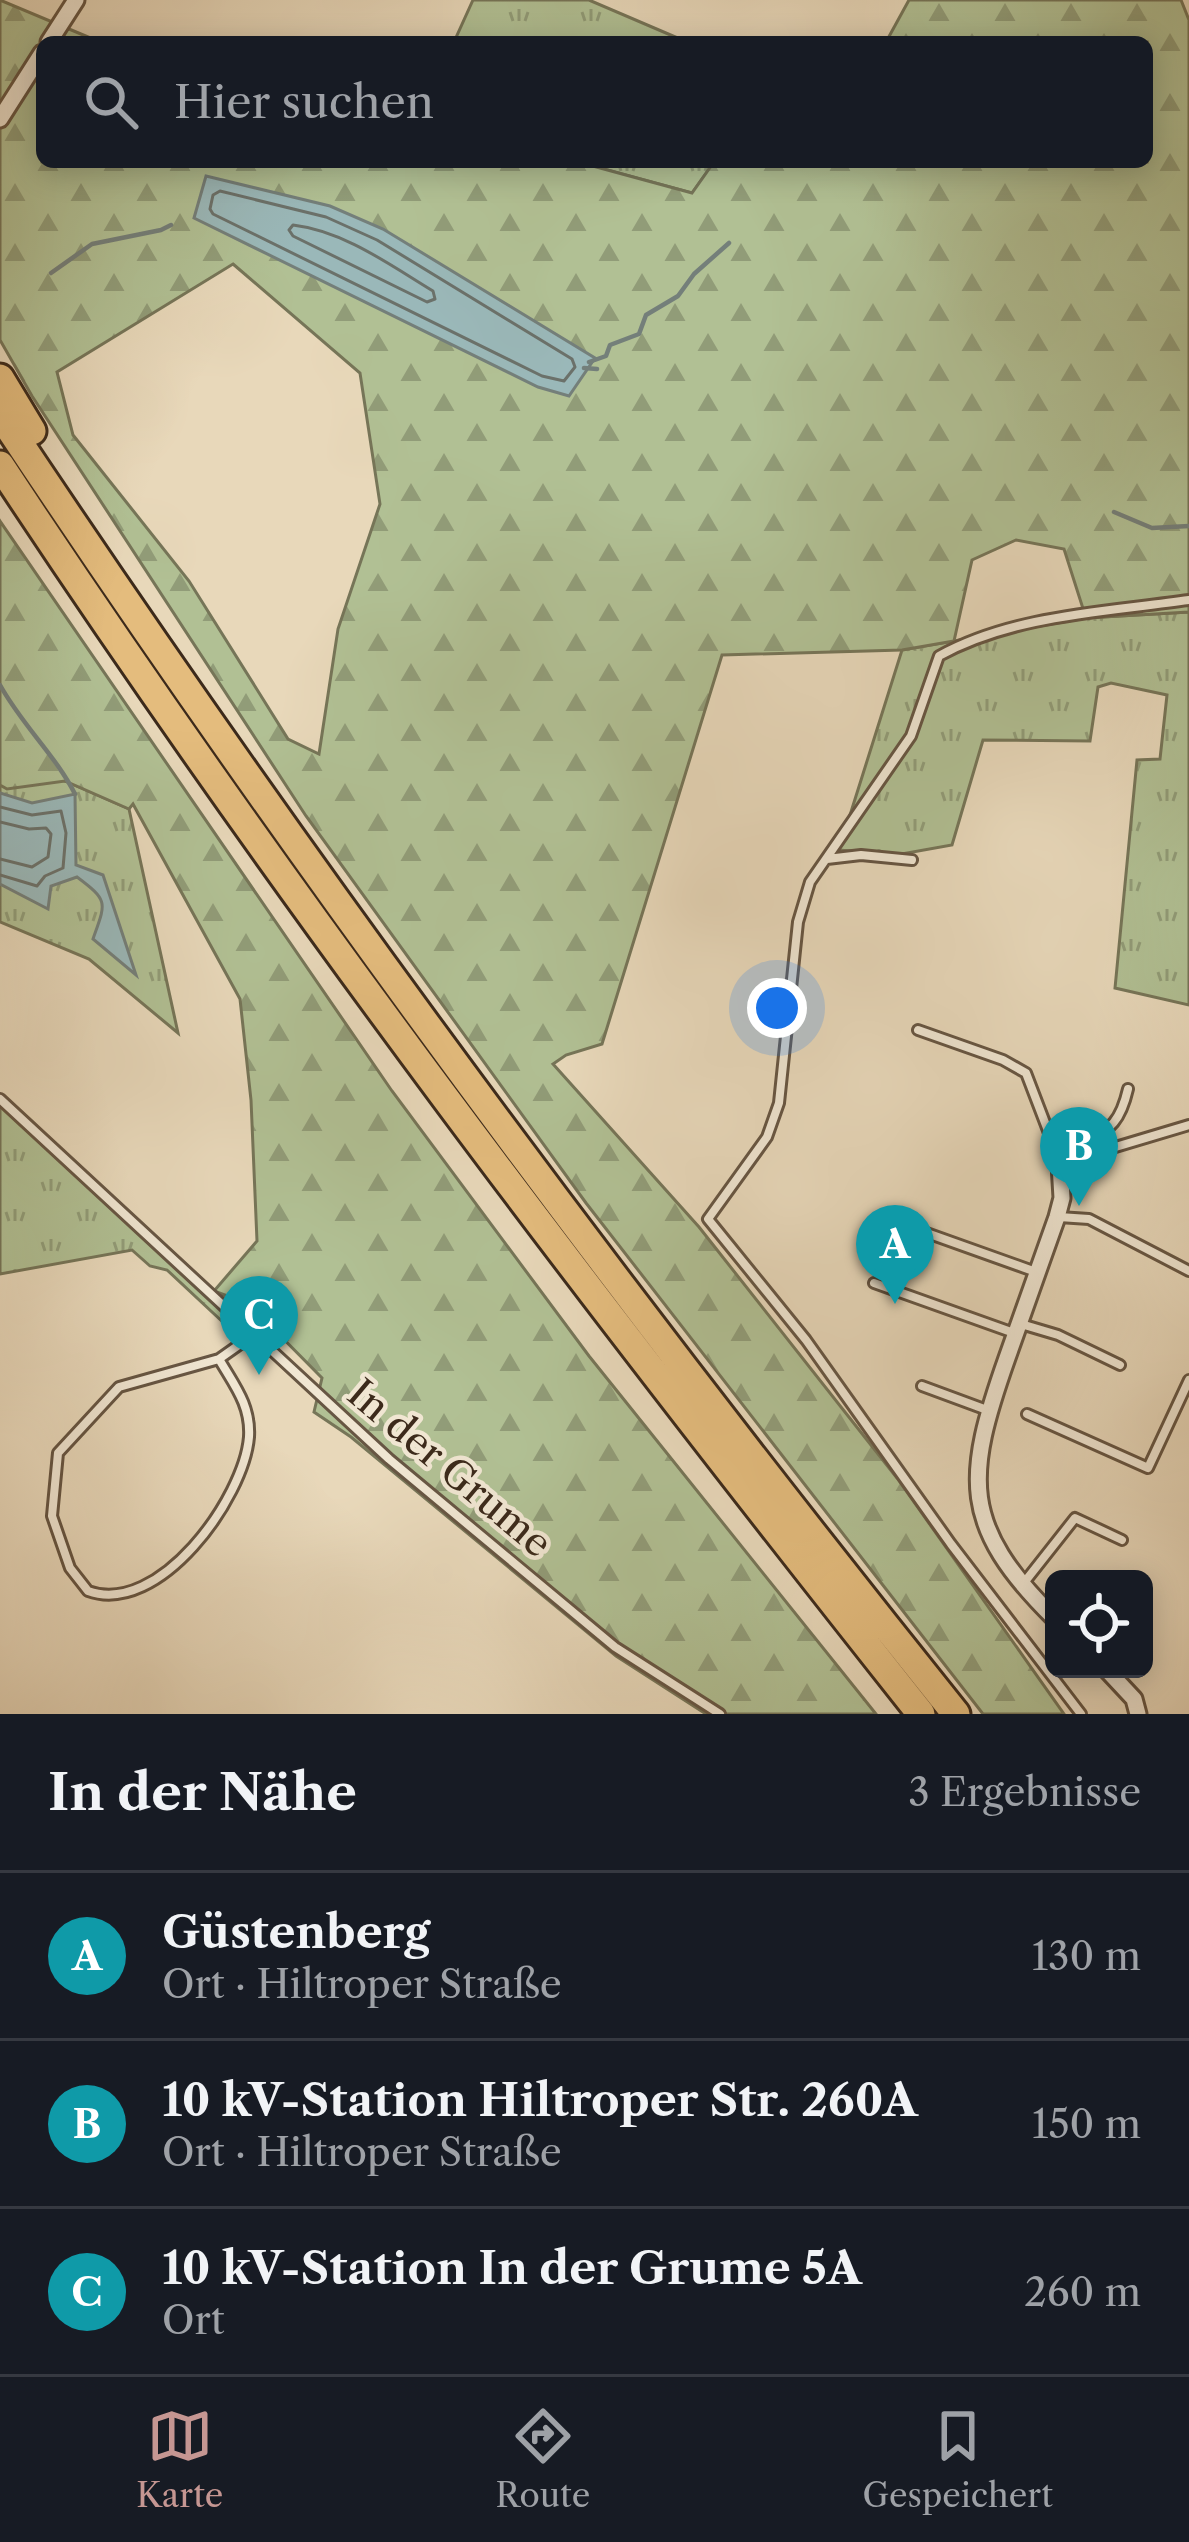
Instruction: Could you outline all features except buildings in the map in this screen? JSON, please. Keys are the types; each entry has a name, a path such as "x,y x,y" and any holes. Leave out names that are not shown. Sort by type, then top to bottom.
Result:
{"highway":[{"path":"0,378 93,529 125,603"},
{"path":"0,414 125,603 332,898 550,1195 956,1714"},
{"path":"0,465 285,883 406,1048 528,1212 921,1714"}],"street":[{"path":"53,36 76,0"},
{"path":"0,119 36,62"},
{"path":"1045,1609 1022,1586 992,1541 977,1493 978,1457 988,1411 1057,1216 1062,1198 1060,1164"},
{"path":"1114,1678 1134,1699 1138,1714"}],"lane":[{"path":"1081,1714 951,1544 806,1340 708,1219 767,1137 779,1103 798,922 810,882 911,736 938,656 976,635 1189,600"},
{"path":"825,859 861,855 912,860"},
{"path":"918,1030 1026,1073 1060,1164"},
{"path":"1060,1164 1078,1145 1112,1128 1122,1117 1128,1089"},
{"name":"In der Grume","path":"0,1100 377,1448 615,1647 720,1714"},
{"path":"1060,1164 1189,1125"},
{"path":"1057,1216 1089,1219 1189,1271"},
{"path":"924,1232 1037,1272"},
{"path":"874,1283 1018,1328 1058,1335 1120,1365"},
{"path":"219,1359 248,1412 246,1454 230,1491 177,1566 131,1590 114,1594 88,1591 70,1568 52,1516 58,1453 118,1387 219,1359 253,1335"},
{"path":"266,1347 275,1337"},
{"path":"1027,1414 1148,1468 1189,1380"},
{"path":"922,1386 988,1411"},
{"path":"1022,1586 1076,1518 1122,1540"}],"green space":[{"path":"0,0 86,36 36,36 36,168 600,168 692,193 710,168 1153,168 1153,36 889,36 909,0 1181,0 1189,20 1189,612 1086,618 1064,549 1016,540 972,560 954,641 902,650 722,655 602,1044 553,1064 699,1227 897,1478 1064,1714 983,1714 586,1203 306,816 0,340","holes":["233,264 360,373 380,504 338,629 319,754 288,739 189,581 73,435 57,372"]},
{"path":"473,0 589,0 673,36 457,36"},
{"path":"600,168 710,168 692,193"},
{"path":"0,521 392,1091 589,1356 876,1714 706,1714 616,1656 351,1437 314,1412 322,1378 249,1304 214,1291 257,1241 251,1100 240,999 133,804 129,809 65,781 7,789 0,785"},
{"path":"1189,612 1189,1005 1115,988 1137,760 1160,759 1167,695 1111,683 1098,687 1090,741 983,740 952,845 896,855 839,850 902,650 1086,618"},
{"path":"0,762 65,781 129,809 178,1033 89,959 0,922"},
{"path":"0,1094 213,1291 249,1304 227,1326 167,1270 150,1266 132,1250 0,1274"}],"water":[{"path":"206,176 330,206 383,229 595,358 569,396 538,387 194,218"},
{"path":"0,793 32,803 75,794 76,865 103,875 136,975 93,939 102,903 77,877 51,886 48,909 0,884"}],"waterway":[{"path":"51,273 92,244 171,225"},
{"path":"589,362 606,356 610,345 639,334 646,315 678,296 694,274 729,243"},
{"path":"584,368 597,369"},
{"path":"1114,512 1152,528 1189,526"},
{"path":"0,685 75,794"}],"place":[{"name":"10 kV-Station Hiltroper Str. 260A","path":"1079,1206"},
{"name":"Güstenberg","path":"895,1304"},
{"name":"10 kV-Station In der Grume 5A","path":"259,1375"}]}
